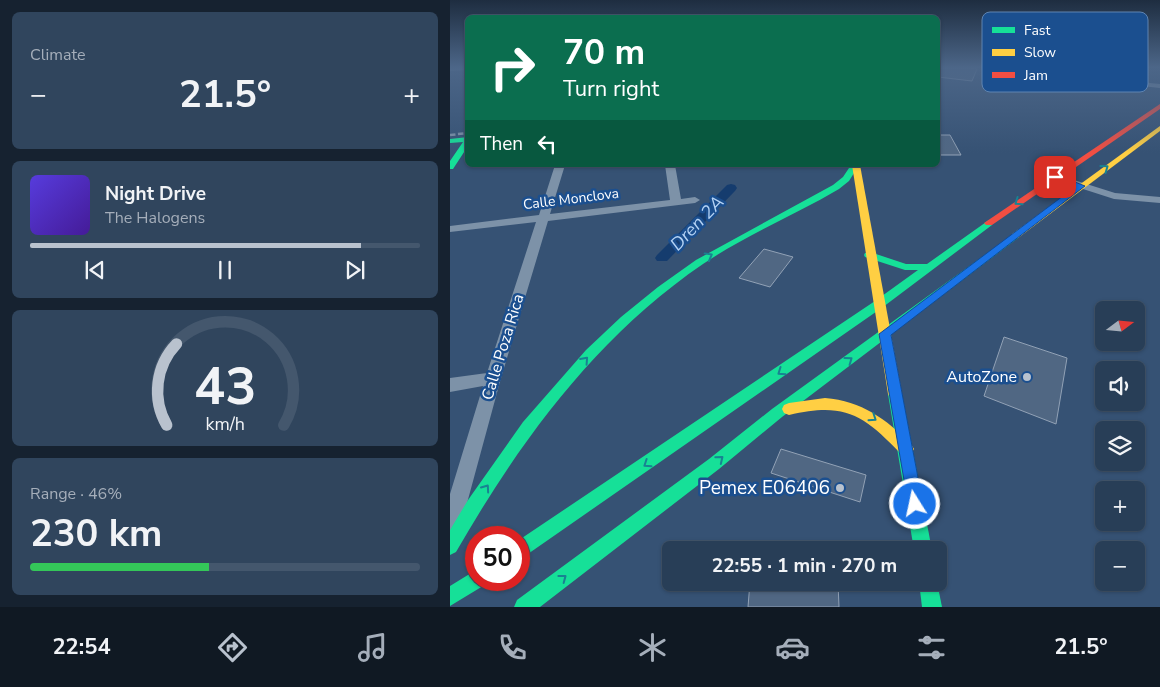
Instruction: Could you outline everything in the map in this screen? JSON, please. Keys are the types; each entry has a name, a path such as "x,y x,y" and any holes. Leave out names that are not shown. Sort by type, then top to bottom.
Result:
{"main road":[{"path":"530,542 879,304 968,238 1160,106"},
{"path":"450,130 465,128"},
{"path":"524,607 714,464 777,413 1160,128"},
{"path":"450,141 465,141"},
{"path":"450,167 465,144"},
{"path":"450,546 474,505 533,420 620,322 657,291 702,261 836,187 846,179 855,167"},
{"path":"856,167 869,255 921,541"},
{"path":"869,255 905,267 930,267"},
{"path":"777,413 810,403 825,402 848,405 870,415 889,429 906,449"},
{"path":"450,597 465,587"},
{"path":"929,591 932,607"}],"street":[{"name":"Calle Poza Rica","path":"450,529 493,378 542,217 559,167"},
{"path":"670,167 676,202"},
{"path":"1055,177 1114,196 1160,200"},
{"name":"Calle Monclova","path":"450,229 695,200"},
{"path":"450,385 493,378"}],"building":[{"path":"940,135 950,135 961,155 940,155"},
{"path":"764,249 793,257 770,287 739,278"},
{"name":"AutoZone","path":"1004,337 1067,358 1056,424 984,396"},
{"name":"Pemex E06406","path":"781,449 866,475 860,502 771,473"},
{"path":"749,591 838,591 839,607 748,607"}],"waterway":[{"name":"Dren 2A","path":"662,258 731,188"}],"railway":[{"path":"450,135 465,133"}],"traffic: fast":[{"path":"450,141 465,139"},
{"path":"450,167 465,144"},
{"path":"450,546 474,505 528,426 591,353 625,320 661,290 700,262 836,187 846,179 854,167"},
{"path":"530,542 879,304 989,223"},
{"path":"524,607 714,464 777,413 1015,236"},
{"path":"869,255 905,267 930,267"},
{"path":"895,394 921,541"},
{"path":"450,597 465,587"},
{"path":"929,591 932,607"}],"traffic: slow":[{"path":"1015,236 1160,128"},
{"path":"856,167 895,394"},
{"path":"789,409 825,403 854,409 880,424 906,449"}],"traffic: jam":[{"path":"989,223 1160,106"}],"place":[{"name":"AutoZone","path":"1027,377"},
{"name":"Pemex E06406","path":"840,488"}],"route":[{"path":"915,504 885,334 1081,186 1055,177"}]}
